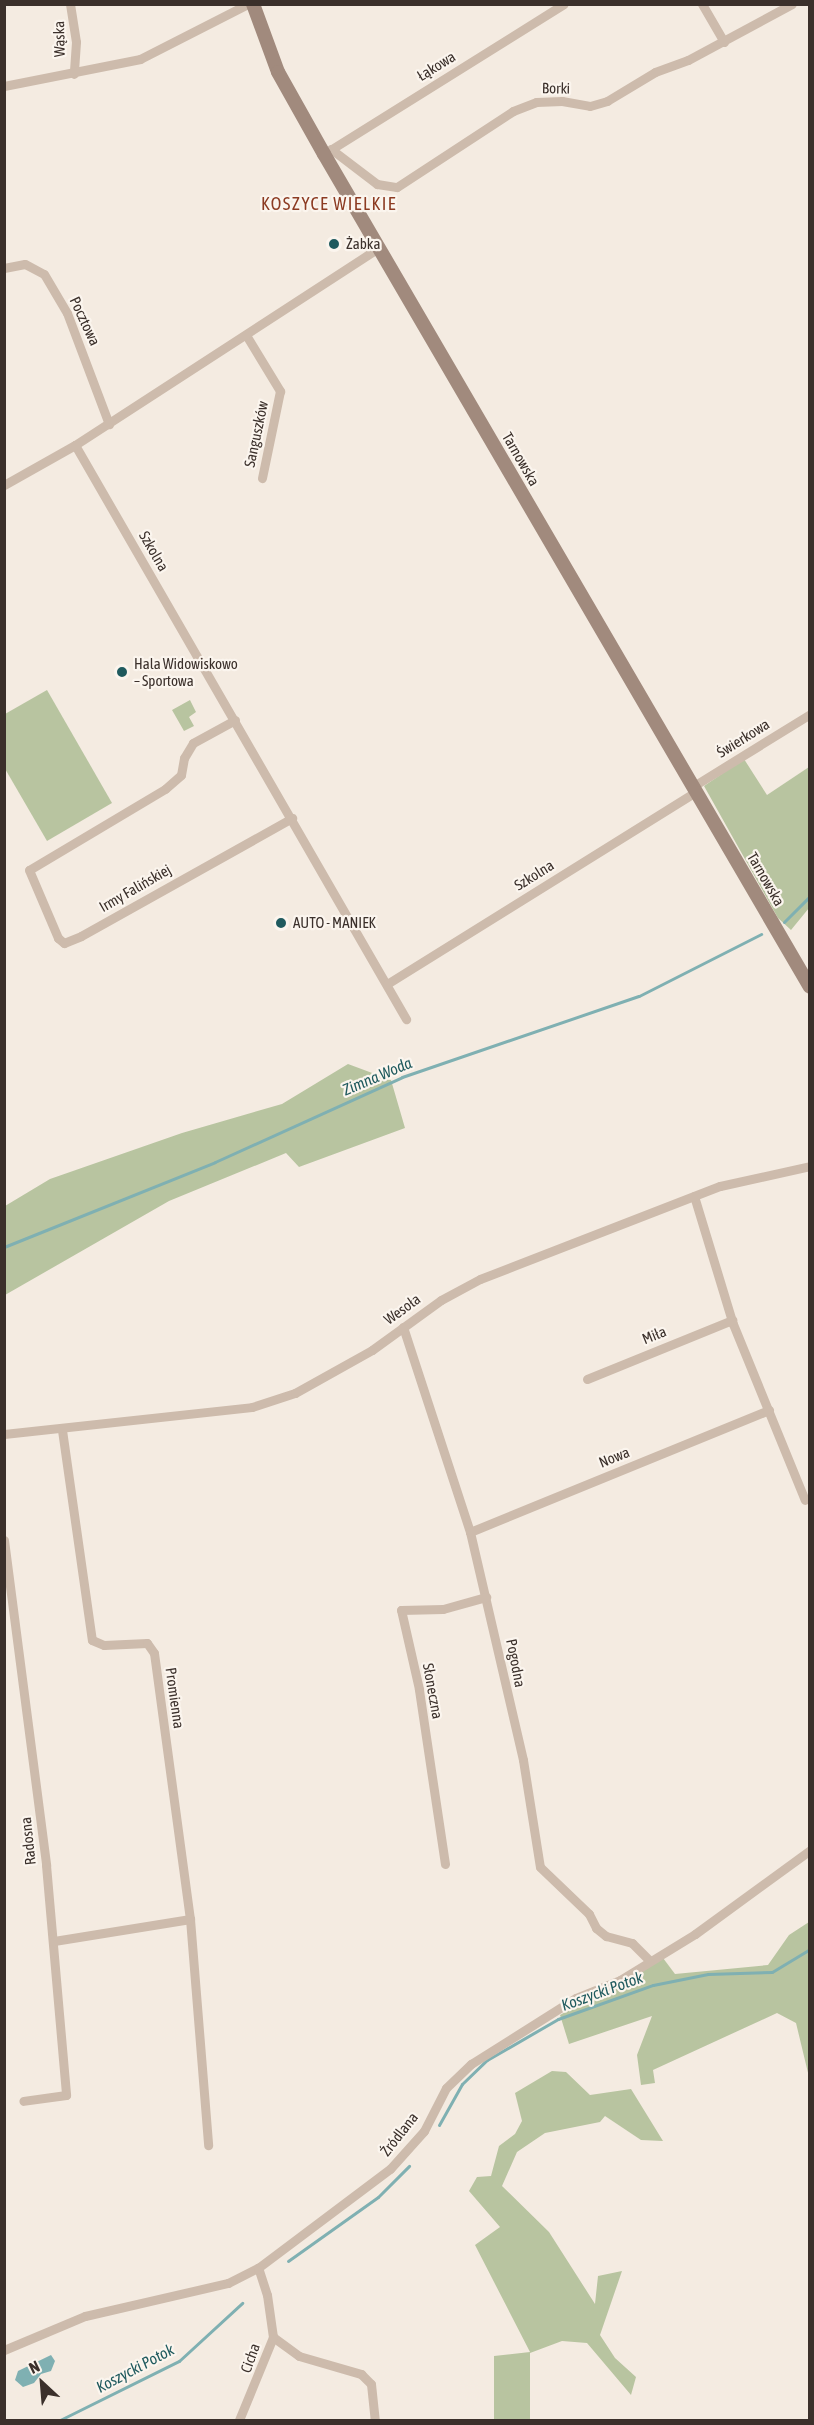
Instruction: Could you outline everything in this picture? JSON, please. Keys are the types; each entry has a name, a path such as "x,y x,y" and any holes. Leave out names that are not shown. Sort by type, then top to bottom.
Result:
{"street":[{"name":"Wąska","path":"70,4 76,42 74,74"},
{"path":"4,86 74,74 156,53 250,4"},
{"name":"Tarnowska","path":"250,4 278,72 327,151 378,248 810,987"},
{"name":"Łąkowa","path":"327,151 564,4"},
{"path":"702,4 724,42"},
{"name":"Borki","path":"327,151 377,184 397,187 513,111 536,102 562,101 590,106 607,102 655,72 724,42 792,4"},
{"path":"4,484 109,424 378,248"},
{"name":"Pocztowa","path":"4,268 25,264 44,274 67,313 109,424"},
{"name":"Sanguszków","path":"246,335 280,391 262,478"},
{"name":"Szkolna","path":"75,445 406,1019"},
{"name":"Świerkowa","path":"694,789 810,714"},
{"name":"Irmy Falińskiej","path":"235,720 193,743 184,758 181,775 165,789 29,870 58,938 64,943 292,818"},
{"name":"Szkolna","path":"387,984 694,789"},
{"name":"Wesoła","path":"4,1434 62,1430 252,1407 318,1382 480,1279 694,1196 753,1176 810,1166"},
{"path":"694,1196 732,1320 805,1500"},
{"name":"Miła","path":"586,1379 732,1320"},
{"name":"Pogodna","path":"403,1327 470,1532 523,1760 540,1867 589,1914 596,1928 606,1936 632,1943 649,1960"},
{"name":"Nowa","path":"470,1532 770,1410"},
{"name":"Promienna","path":"62,1430 92,1640 104,1645 147,1643 154,1653 190,1919 208,2145"},
{"name":"Radosna","path":"4,1540 54,1941 66,2095 23,2100"},
{"name":"Słoneczna","path":"445,1864 419,1689 401,1610 443,1609 486,1597"},
{"name":"Źródlana","path":"4,2350 85,2316 228,2283 258,2268 390,2169 424,2131 446,2088 471,2064 576,1998 620,1980 649,1960 695,1934 810,1850"},
{"path":"54,1941 190,1919"},
{"name":"Cicha","path":"239,2421 273,2337 267,2295 258,2268"},
{"path":"273,2337 299,2356 361,2374 371,2384 375,2421"}],"green space":[{"path":"47,690 112,803 47,841 4,767 5,714"},
{"path":"190,700 196,712 189,717 194,726 184,731 172,710"},
{"path":"744,759 767,795 809,767 809,908 791,930 778,918 704,786"},
{"path":"348,1064 391,1080 405,1128 299,1167 286,1153 169,1201 5,1295 5,1206 50,1179 182,1133 282,1104"},
{"path":"809,1922 809,2077 796,2023 777,2013 653,2070 655,2083 641,2085 637,2055 652,2016 569,2044 560,2015 663,1958 675,1974 768,1965 789,1935"},
{"path":"552,2071 566,2072 590,2095 631,2089 663,2141 641,2140 605,2116 600,2122 545,2133 517,2152 502,2186 549,2232 595,2304 598,2276 622,2271 600,2335 615,2358 636,2377 631,2395 587,2343 562,2341 530,2353 530,2420 494,2420 494,2356 530,2352 475,2245 500,2227 469,2191 477,2177 491,2176 499,2146 515,2134 522,2121 515,2093"}],"water":[{"path":"51,2355 55,2361 51,2371 41,2374 34,2383 23,2387 15,2380 18,2371"}],"waterway":[{"name":"Zimna Woda","path":"784,922 810,896"},
{"name":"Zimna Woda","path":"4,1247 215,1162 402,1077 639,996 761,934"},
{"name":"Koszycki Potok","path":"439,2125 462,2084 487,2060 558,2019 653,1985 708,1974 772,1972 810,1949"},
{"name":"Koszycki Potok","path":"288,2261 378,2197 409,2166"},
{"name":"Koszycki Potok","path":"60,2420 179,2361 242,2303"}],"place":[{"name":"Żabka","path":"334,244"},
{"name":"Hala Widowiskowo – Sportowa","path":"122,672"},
{"name":"AUTO - MANIEK","path":"281,923"}],"district":[{"name":"KOSZYCE WIELKIE","path":"329,204"}]}
